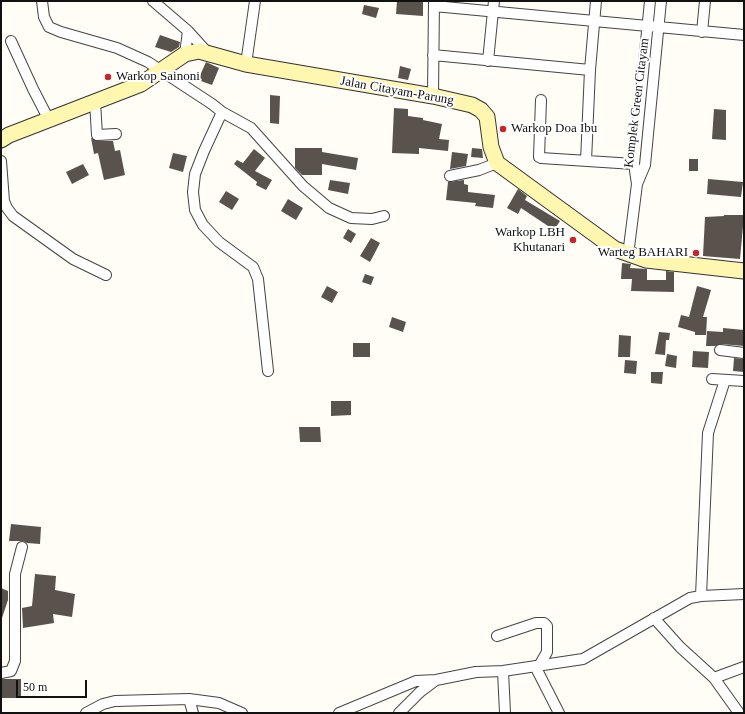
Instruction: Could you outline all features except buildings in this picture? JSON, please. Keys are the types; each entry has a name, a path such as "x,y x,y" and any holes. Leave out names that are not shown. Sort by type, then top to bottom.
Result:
{"street":[{"path":"42,1 44,17 49,27 61,32 117,48 148,62 174,61"},
{"path":"153,1 188,31 207,52"},
{"path":"246,64 255,1"},
{"path":"586,161 590,70 596,1"},
{"path":"637,184 634,164 650,1"},
{"name":"Komplek Green Citayam","path":"628,255 637,184 645,165 661,1"},
{"path":"702,32 705,1"},
{"path":"433,96 434,3 493,6 648,27 744,35"},
{"path":"488,61 493,6"},
{"path":"174,61 188,31"},
{"path":"11,41 49,120"},
{"name":"Jalan Citayam-Parung","path":"1,140 141,84 174,61 194,51 207,52 246,64 459,101 481,110 487,117 490,147 497,163"},
{"path":"434,56 590,70"},
{"path":"174,61 212,104 222,112 251,128 304,186 329,208 352,218 372,219 384,216"},
{"path":"542,100 539,157 543,159 634,164"},
{"path":"95,102 97,136 116,134"},
{"path":"222,112 195,174 193,192 195,210 203,225 219,242 253,267 258,279 268,371"},
{"path":"1,161 4,201 13,216 73,259 106,275"},
{"path":"450,176 479,170 497,163 615,249 628,255 646,260 744,271"},
{"path":"720,350 744,353"},
{"path":"712,379 744,381"},
{"path":"701,596 708,433 725,380"},
{"path":"1,673 11,670 15,661 15,574 22,547"},
{"path":"339,713 407,684 424,680 436,680 476,672 504,672 539,664 583,659 681,602 701,596 744,594"},
{"path":"654,618 680,647 714,678 739,713"},
{"path":"497,636 536,623 544,623 547,626 547,643 539,664 559,713"},
{"path":"714,678 744,666"},
{"path":"504,672 505,713"},
{"path":"399,713 420,692 436,680"},
{"path":"189,699 193,713"},
{"path":"86,713 103,704 115,701 189,699 219,704 242,713"}],"place":[{"name":"Warkop Sainoni","path":"108,77"},
{"name":"Warkop Doa Ibu","path":"503,129"},
{"name":"Warkop LBH Khutanari","path":"573,240"},
{"name":"Warteg BAHARI","path":"696,253"}]}
